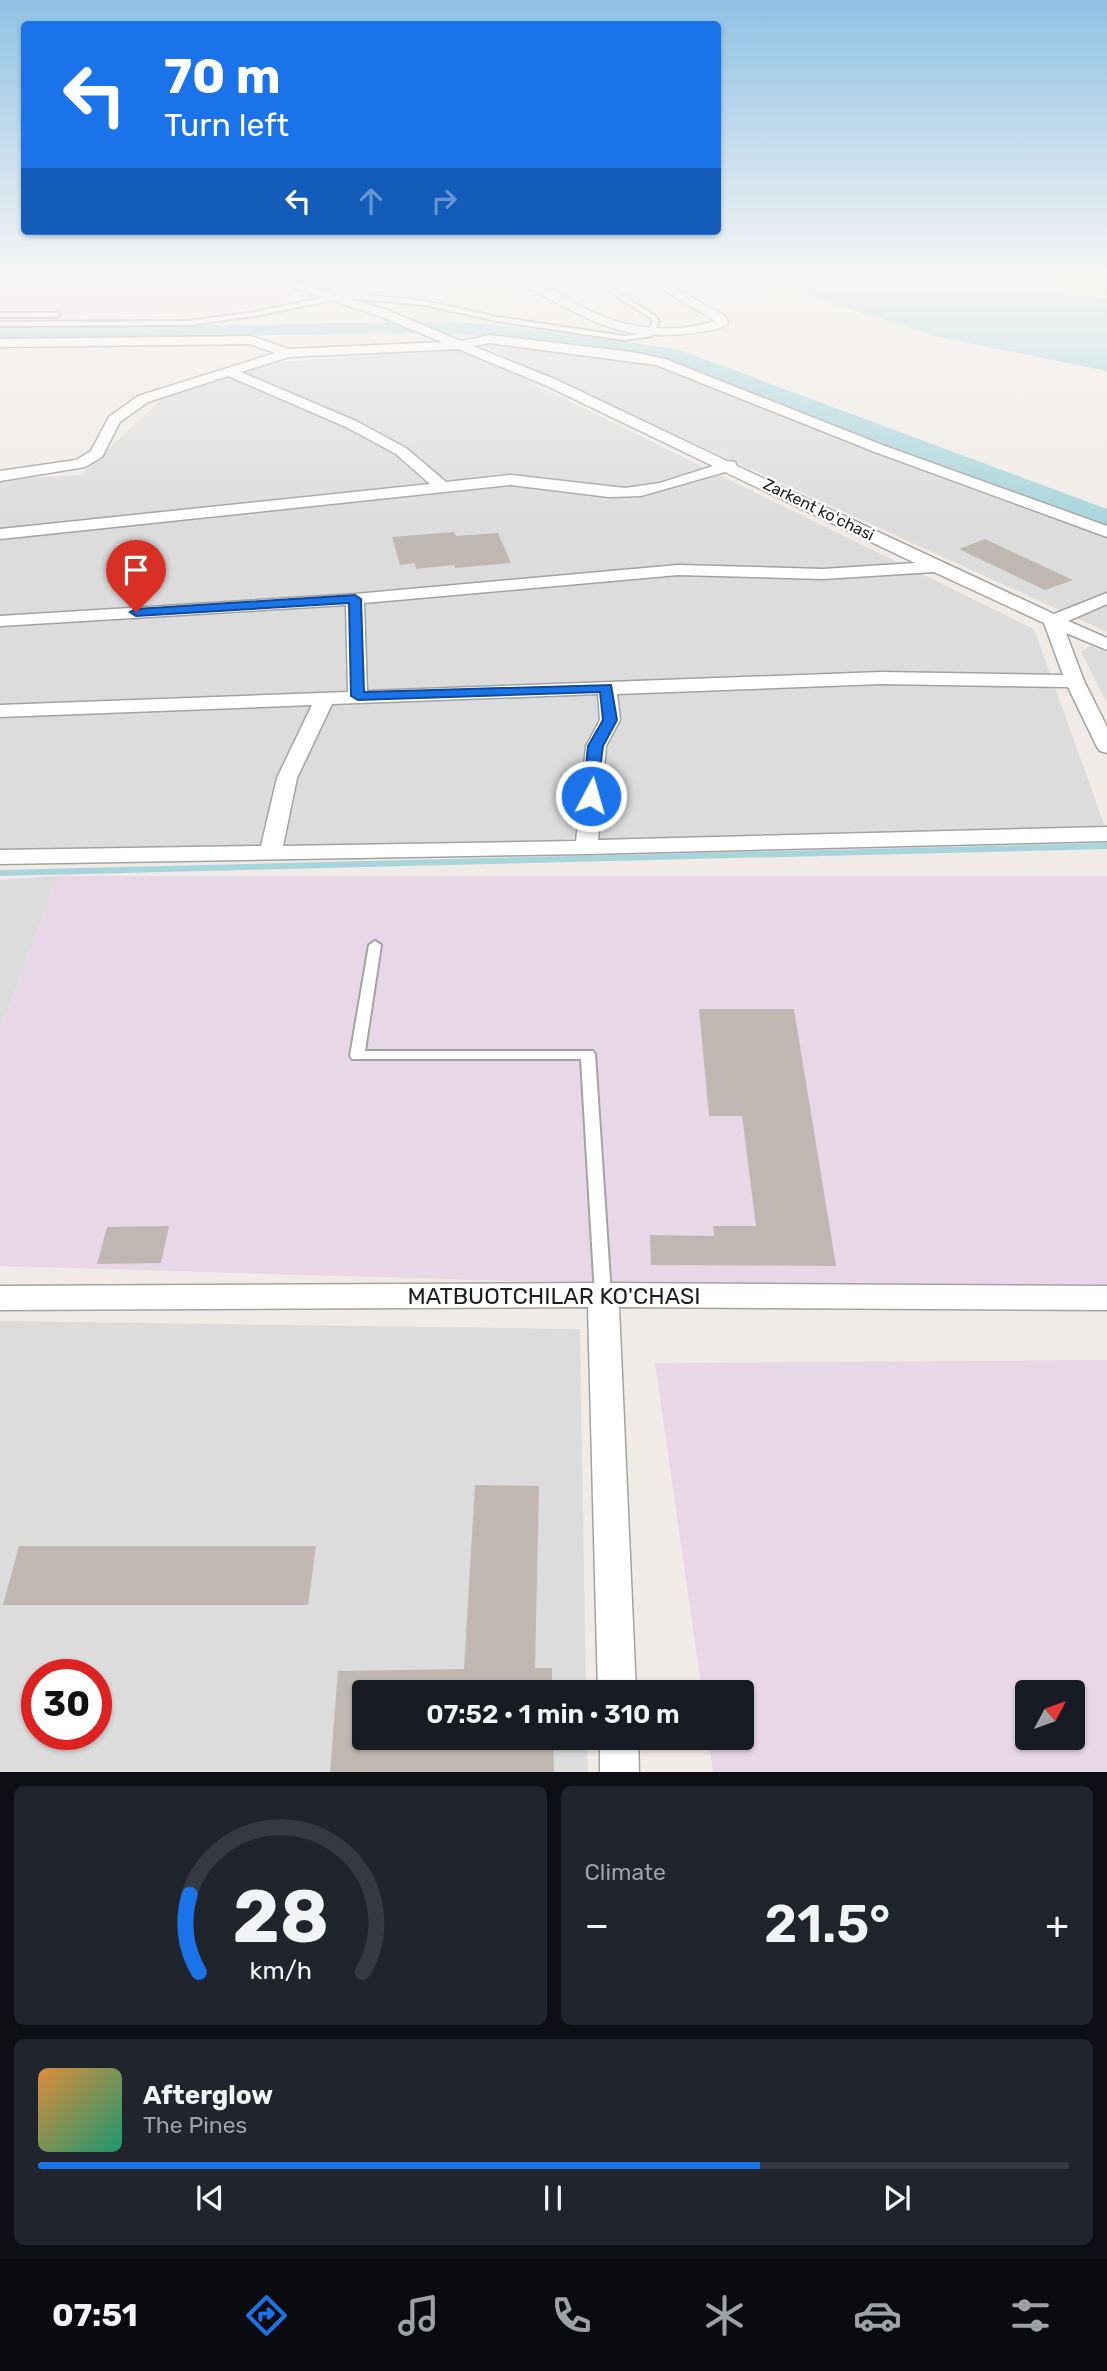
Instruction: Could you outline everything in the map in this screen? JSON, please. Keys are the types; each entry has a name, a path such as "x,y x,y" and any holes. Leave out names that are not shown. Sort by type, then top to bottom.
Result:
{"street":[{"path":"0,476 80,464 97,454 114,420 143,399 268,360"},
{"name":"Zarkent koʻchasi","path":"493,360 595,402 1052,621"},
{"path":"649,360 880,449 1107,532"},
{"path":"230,372 351,424 401,451 444,488"},
{"path":"0,534 534,481 566,487 641,491 730,466"},
{"path":"0,621 355,599 678,570 823,574 936,567"},
{"path":"1052,621 1107,598"},
{"path":"355,599 358,696"},
{"path":"1052,621 1107,645"},
{"path":"1052,621 1074,681 1107,747"},
{"path":"0,711 881,678 1074,681"},
{"path":"586,847 596,746 610,720 607,688"},
{"path":"271,852 287,778 325,698"},
{"path":"0,857 586,847 1107,834"},
{"path":"603,1295 617,1680"},
{"name":"MATBUOTCHILAR KO'CHASI","path":"0,1298 603,1295 1107,1298"},
{"path":"619,1750 620,1772"}],"lane":[{"path":"375,945 358,1056 588,1054 603,1295"}],"shaded area":[{"path":"484,360 1034,629 1105,827 0,854 0,479 81,475 168,393 283,362"},
{"path":"512,360 642,362 1107,537 1107,632"},
{"path":"1091,646 1107,653 1107,703 1081,652"},
{"path":"58,876 0,1031 0,880"},
{"path":"58,876 1107,876 1107,1292 582,1283 0,1266 0,1031"},
{"path":"0,1321 580,1329 586,1680 352,1680 352,1750 587,1750 588,1772 0,1772"},
{"path":"1107,1360 1107,1772 713,1772 710,1750 754,1750 754,1680 700,1680 655,1363"}],"water":[{"path":"629,360 706,360 1107,509 1107,528 866,439 702,374"},
{"path":"1051,360 1107,360 1107,371"}],"building":[{"path":"454,532 456,536 498,533 511,563 416,569 415,563 400,565 392,537"},
{"path":"985,539 1073,580 1045,590 959,549"},
{"path":"699,1009 794,1009 836,1266 651,1265 650,1235 714,1236 713,1226 756,1226 742,1116 709,1116"},
{"path":"169,1226 161,1263 97,1264 107,1227"},
{"path":"475,1485 539,1486 535,1668 552,1668 552,1680 352,1680 352,1750 553,1750 554,1772 330,1772 338,1671 464,1669"},
{"path":"19,1546 316,1546 308,1605 3,1605"}],"waterway":[{"path":"0,873 1107,846"}],"route":[{"path":"136,612 355,599 358,696 607,688 610,720 596,746 591,796"}]}
